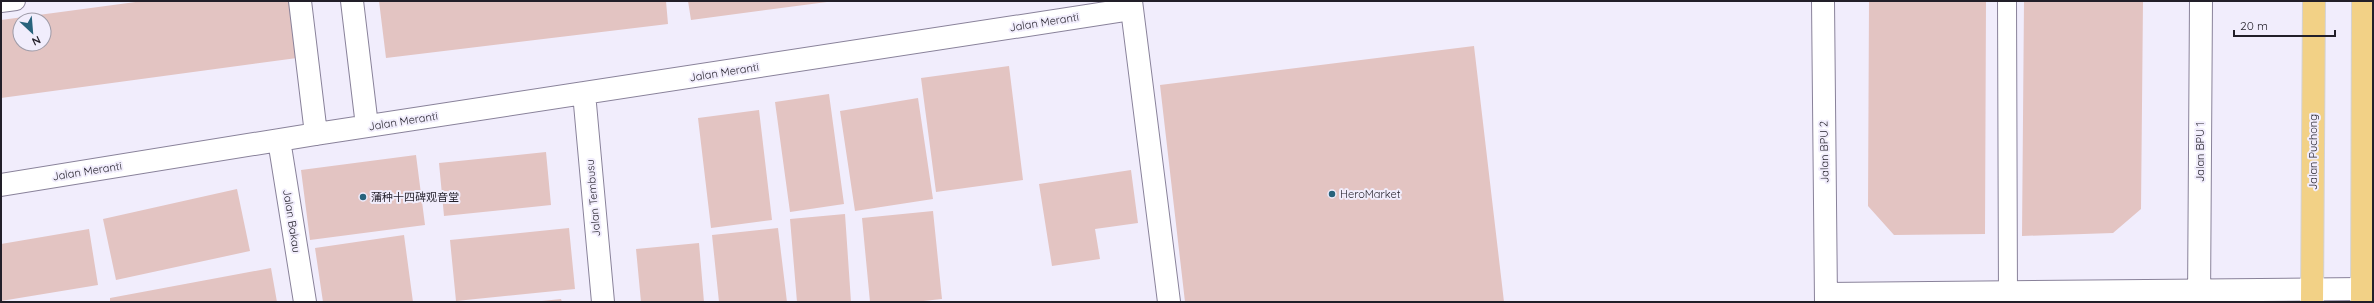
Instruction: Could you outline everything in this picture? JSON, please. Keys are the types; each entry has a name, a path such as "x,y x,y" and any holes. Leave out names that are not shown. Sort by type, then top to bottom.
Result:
{"main road":[{"name":"Jalan Puchong","path":"2312,296 2314,1"},
{"path":"2362,295 2363,1"}],"street":[{"path":"300,1 316,134"},
{"path":"352,1 368,126"},
{"name":"Jalan BPU 2","path":"1823,1 1826,298"},
{"name":"Jalan BPU 1","path":"2199,297 2201,1"},
{"name":"Jalan Meranti","path":"1,185 1131,5 1169,302"},
{"name":"Jalan Tembusu","path":"584,93 603,302"},
{"name":"Jalan Bakau","path":"280,140 305,302"},
{"path":"1826,298 2362,295"}],"lane":[{"path":"1,3 16,1"},
{"path":"2007,1 2008,297"}],"building":[{"path":"143,1 289,1 297,58 1,98 1,20 12,19 12,52 52,52 52,13"},
{"path":"379,1 666,1 668,24 386,58"},
{"path":"688,1 827,1 827,2 691,20"},
{"path":"1869,1 1986,1 1985,234 1894,235 1868,206"},
{"path":"2024,1 2143,1 2141,209 2113,233 2022,236"},
{"name":"HeroMarket","path":"1474,46 1504,302 1185,302 1160,85"},
{"path":"1009,66 1023,180 936,192 921,78"},
{"path":"829,94 844,204 790,212 775,102"},
{"path":"918,98 933,199 855,211 840,111"},
{"path":"759,110 772,220 711,228 698,118"},
{"path":"546,152 551,205 444,216 439,163"},
{"name":"蒲种十四碑观音堂","path":"416,155 425,225 310,240 301,170"},
{"path":"1131,170 1138,223 1095,229 1100,259 1052,266 1039,184"},
{"path":"237,189 250,251 116,280 103,219"},
{"path":"933,211 942,299 914,302 870,302 862,218"},
{"path":"845,214 851,302 797,302 790,219"},
{"path":"569,228 575,289 456,301 450,240"},
{"path":"778,228 787,302 719,302 712,235"},
{"path":"89,229 98,285 1,301 1,244"},
{"path":"404,235 413,302 323,302 315,248"},
{"path":"699,243 704,302 641,302 636,249"},
{"path":"271,268 277,302 110,302 110,298"},
{"path":"561,299 562,302 542,302 542,301"}],"place":[{"name":"HeroMarket","path":"1332,194"},
{"name":"蒲种十四碑观音堂","path":"363,197"}]}
